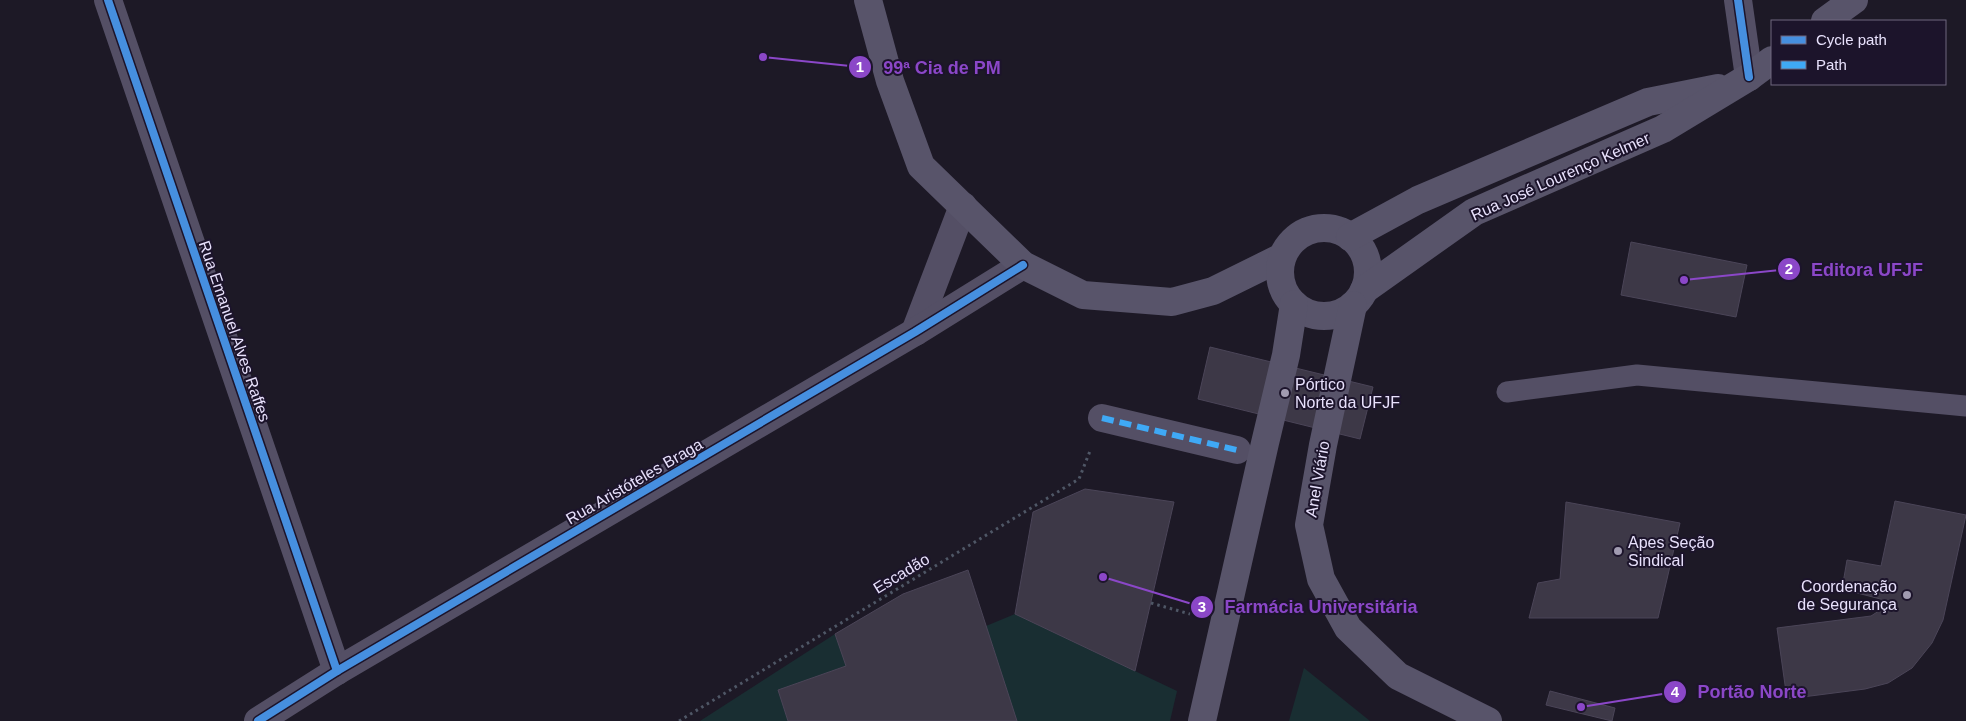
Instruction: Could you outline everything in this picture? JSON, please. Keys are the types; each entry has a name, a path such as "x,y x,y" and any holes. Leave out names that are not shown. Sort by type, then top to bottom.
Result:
{"main road":[{"path":"868,0 890,81 921,166 1023,265 1083,295 1172,302 1213,291 1282,257"},
{"path":"1826,20 1854,0"},
{"name":"Rua José Lourenço Kelmer","path":"1288,296 1303,311 1324,316 1344,311 1358,298 1474,212 1663,129 1771,61"},
{"name":"Rua José Lourenço Kelmer","path":"1350,237 1418,200 1648,102 1741,80"},
{"path":"1202,721 1286,355 1288,296 1280,277 1282,257 1293,240 1311,230 1332,229 1350,237 1357,244 1366,262 1367,281 1358,298"},
{"path":"1213,291 1288,296"},
{"name":"Anel Viário","path":"1358,298 1323,445 1309,525 1320,579 1348,628 1398,676 1488,721"}],"street":[{"name":"Rua Emanuel Alves Raffes","path":"108,0 337,671"},
{"path":"1738,0 1741,80"},
{"path":"915,332 963,206"},
{"name":"Rua Aristóteles Braga","path":"258,721 337,671 915,332 1023,265"},
{"path":"1102,418 1236,450"}],"lane":[{"path":"1507,392 1637,375 1966,406"}],"path":[{"path":"1151,603 1196,615"}],"green space":[{"path":"1015,614 1177,691 1170,721 1017,721 986,626"},
{"path":"835,634 846,666 778,690 788,721 700,721"},
{"path":"1304,668 1370,721 1289,721"}],"building":[{"path":"1631,242 1747,265 1736,317 1621,295"},
{"name":"Pórtico Norte da UFJF","path":"1210,347 1373,387 1360,439 1198,399"},
{"path":"1085,489 1174,502 1135,671 1015,614 1033,512"},
{"name":"Coordenação de Segurança","path":"1895,501 1966,515 1943,620 1932,643 1912,668 1888,683 1865,689 1787,699 1777,628 1871,616 1885,607 1888,601 1842,589 1847,560 1881,566"},
{"name":"Apes Seção Sindical","path":"1566,502 1680,523 1658,618 1529,618 1538,583 1560,579"},
{"path":"968,570 1017,721 788,721 778,690 846,666 835,634 903,594"},
{"path":"1550,691 1615,708 1612,721 1546,705"}],"marked path":[{"path":"1102,418 1237,450"}],"cycle path":[{"path":"108,0 337,671"},
{"path":"1738,0 1749,77"},
{"path":"258,721 337,671 915,332 1023,265"}],"place":[{"name":"99ª Cia de PM","path":"763,57"},
{"name":"Editora UFJF","path":"1684,280"},
{"name":"Pórtico Norte da UFJF","path":"1285,393"},
{"name":"Apes Seção Sindical","path":"1618,551"},
{"name":"Farmácia Universitária","path":"1103,577"},
{"name":"Coordenação de Segurança","path":"1907,595"},
{"name":"Portão Norte","path":"1581,707"}]}
